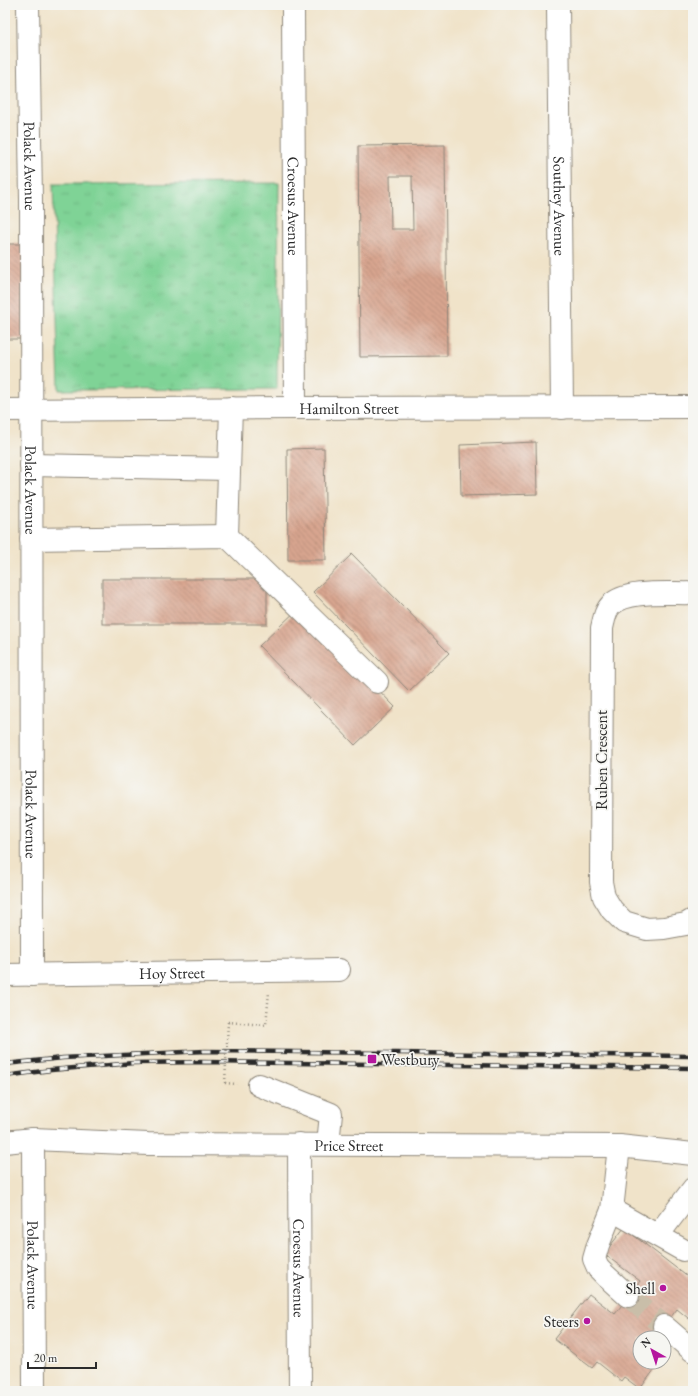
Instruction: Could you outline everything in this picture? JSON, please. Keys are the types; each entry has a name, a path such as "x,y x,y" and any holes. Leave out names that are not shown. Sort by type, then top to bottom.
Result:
{"street":[{"name":"Polack Avenue","path":"28,5 31,200 32,975"},
{"name":"Croesus Avenue","path":"293,5 295,408"},
{"name":"Southey Avenue","path":"558,5 562,408"},
{"name":"Hamilton Street","path":"5,410 693,407"},
{"path":"227,536 231,408"},
{"path":"31,465 229,469"},
{"path":"31,539 227,536 377,682"},
{"name":"Ruben Crescent","path":"693,593 632,594 621,598 611,605 604,616 602,628 600,882 604,897 612,910 624,922 647,928 664,928 686,924 693,920"},
{"name":"Hoy Street","path":"5,975 339,970"},
{"path":"259,1086 331,1114 328,1144"},
{"name":"Polack Avenue","path":"33,1139 34,1391"},
{"name":"Price Street","path":"5,1142 33,1139 148,1144 619,1146 693,1154"},
{"name":"Croesus Avenue","path":"299,1144 300,1391"},
{"path":"619,1146 612,1210 594,1259 598,1268 628,1296"},
{"path":"658,1235 693,1189"},
{"path":"612,1210 683,1250"},
{"path":"664,1326 693,1351"}],"path":[{"path":"225,1083 228,1022 266,1025 270,972"}],"green space":[{"path":"279,183 277,389 59,390 53,184"}],"building":[{"path":"445,145 447,356 360,357 358,146","holes":["390,176 412,176 413,229 391,229"]},
{"path":"5,244 27,244 28,339 5,339"},
{"path":"536,442 537,494 461,496 460,445"},
{"path":"324,448 326,560 288,560 287,449"},
{"path":"352,554 449,653 409,691 313,592"},
{"path":"102,579 267,579 267,624 102,624"},
{"path":"299,608 395,707 355,745 259,646"},
{"path":"624,1228 693,1281 693,1322 677,1309 661,1330 632,1330 632,1370 654,1370 640,1389 624,1377 621,1381 597,1362 592,1368 554,1339 589,1294 615,1314 640,1281 604,1254"}],"tunnel":[{"path":"628,1296 664,1326"}],"railway":[{"path":"5,1064 63,1058 205,1051 693,1056"},
{"path":"5,1076 51,1070 134,1063 204,1062 693,1068"}],"place":[{"name":"Westbury","path":"372,1059"},
{"name":"Shell","path":"663,1288"},
{"name":"Steers","path":"587,1321"}]}
